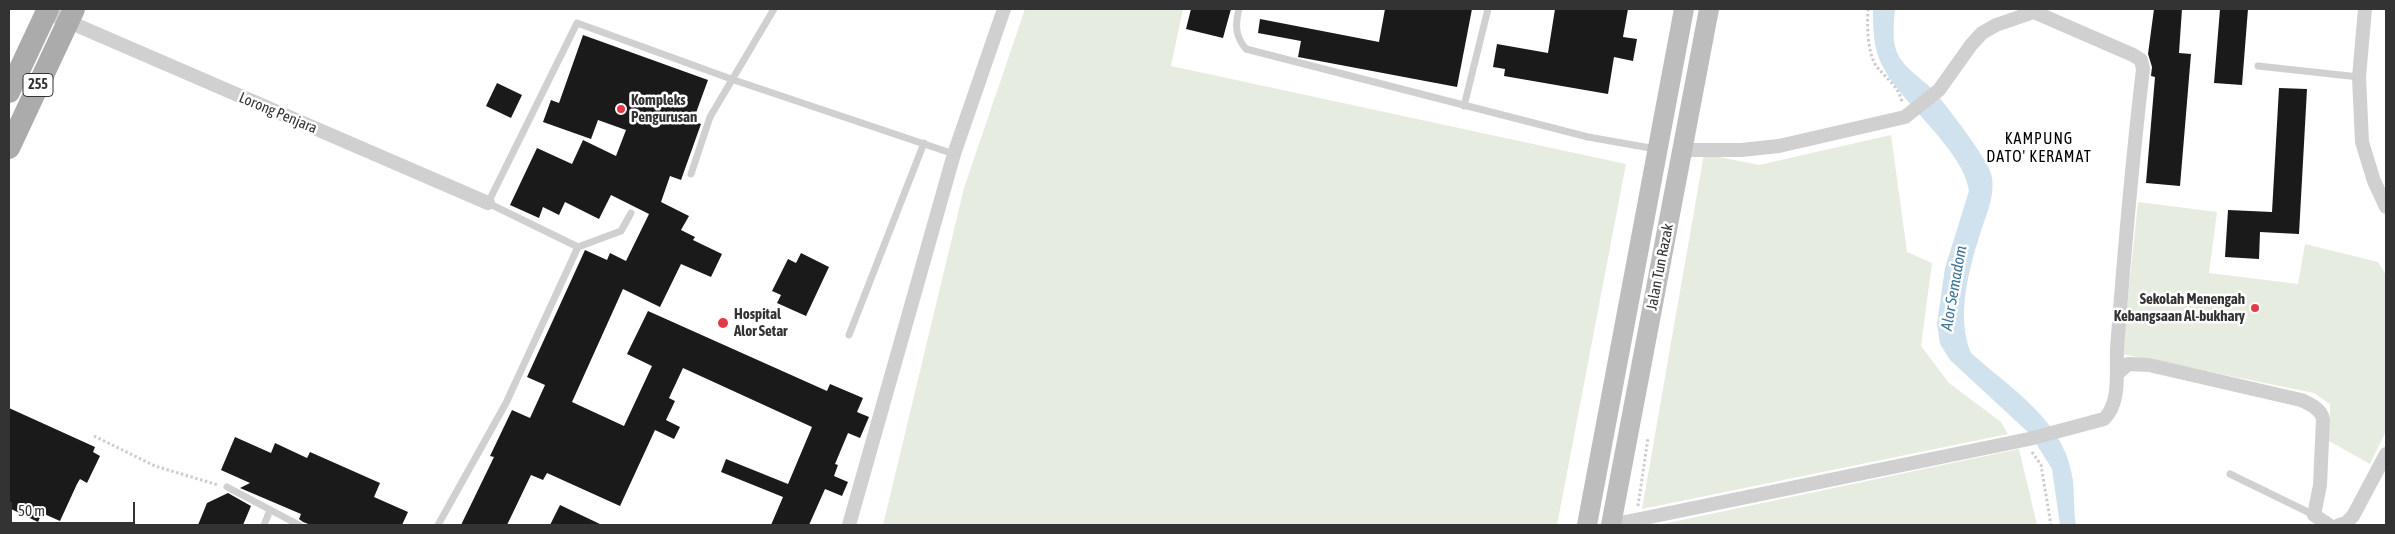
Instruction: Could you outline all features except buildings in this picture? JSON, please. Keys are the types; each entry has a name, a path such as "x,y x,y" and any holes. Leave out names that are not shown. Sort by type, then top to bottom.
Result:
{"main road":[{"name":"Jalan Tun Razak","path":"1587,525 1656,149 1684,9"},
{"name":"Jalan Tun Razak","path":"1611,525 1709,9"},
{"name":"255","path":"9,92 14,69 47,11"},
{"name":"255","path":"9,148 71,15"}],"street":[{"path":"849,525 954,154 1004,9"},
{"path":"2364,9 2359,77 2362,142 2374,181 2386,207"},
{"path":"1611,525 2066,430 2104,419 2113,406 2117,374 2128,195 2143,69 2141,60 2134,55 2035,10 1996,25 1982,33 1971,45 1939,90 1905,117 1779,146 1741,150 1682,150"},
{"name":"Lorong Penjara","path":"47,11 71,15 488,203"},
{"path":"2117,374 2128,364 2149,365 2301,400 2314,406 2322,414 2323,419 2320,485 2314,515 2329,525"},
{"path":"2339,525 2353,516 2386,454"}],"lane":[{"path":"691,174 710,117 734,80 774,9"},
{"path":"1239,9 1235,24 1239,42 1246,49 1464,106 1588,136 1656,149"},
{"path":"1464,106 1488,9"},
{"path":"578,247 488,203 577,23 734,80 954,154"},
{"path":"2258,66 2359,77"},
{"path":"849,335 924,144"},
{"path":"438,525 506,403 578,247 621,231 631,213"},
{"path":"2230,474 2314,515"},
{"path":"227,487 299,525"},
{"path":"264,525 270,510"}],"path":[{"path":"1868,9 1867,30 1875,65 1895,87 1901,98"},
{"path":"94,436 155,466 227,487"},
{"path":"2027,439 2041,465 2051,525"}],"shaded area":[{"path":"1025,9 1183,9 1171,66 1626,164 1557,525 883,525 964,188"},
{"path":"1891,135 1907,252 1932,263 1921,346 1949,383 2001,422 2008,434 1642,509 1704,154 1759,165"},
{"path":"2138,202 2217,212 2209,273 2298,284 2305,244 2378,262 2386,275 2386,431 2370,464 2329,441 2330,404 2314,393 2122,354"},
{"path":"2019,449 2037,525 1658,525"}],"water":[{"name":"Alor Semadom","path":"1873,9 1895,9 1894,40 1896,50 1902,62 1932,89 1946,105 1988,165 1993,187 1991,201 1973,258 1966,290 1964,323 1966,338 1971,353 2032,406 2058,438 2067,455 2072,475 2076,525 2060,525 2052,469 2030,434 1950,360 1940,344 1937,324 1945,268 1969,191 1965,175 1956,160 1891,80 1882,65 1875,45"}],"place":[{"name":"Kompleks Pengurusan","path":"621,109"},
{"name":"Sekolah Menengah Kebangsaan Al-bukhary","path":"2255,308"},
{"name":"Hospital Alor Setar","path":"723,323"}],"district":[{"name":"KAMPUNG DATO' KERAMAT","path":"2039,148"}]}
